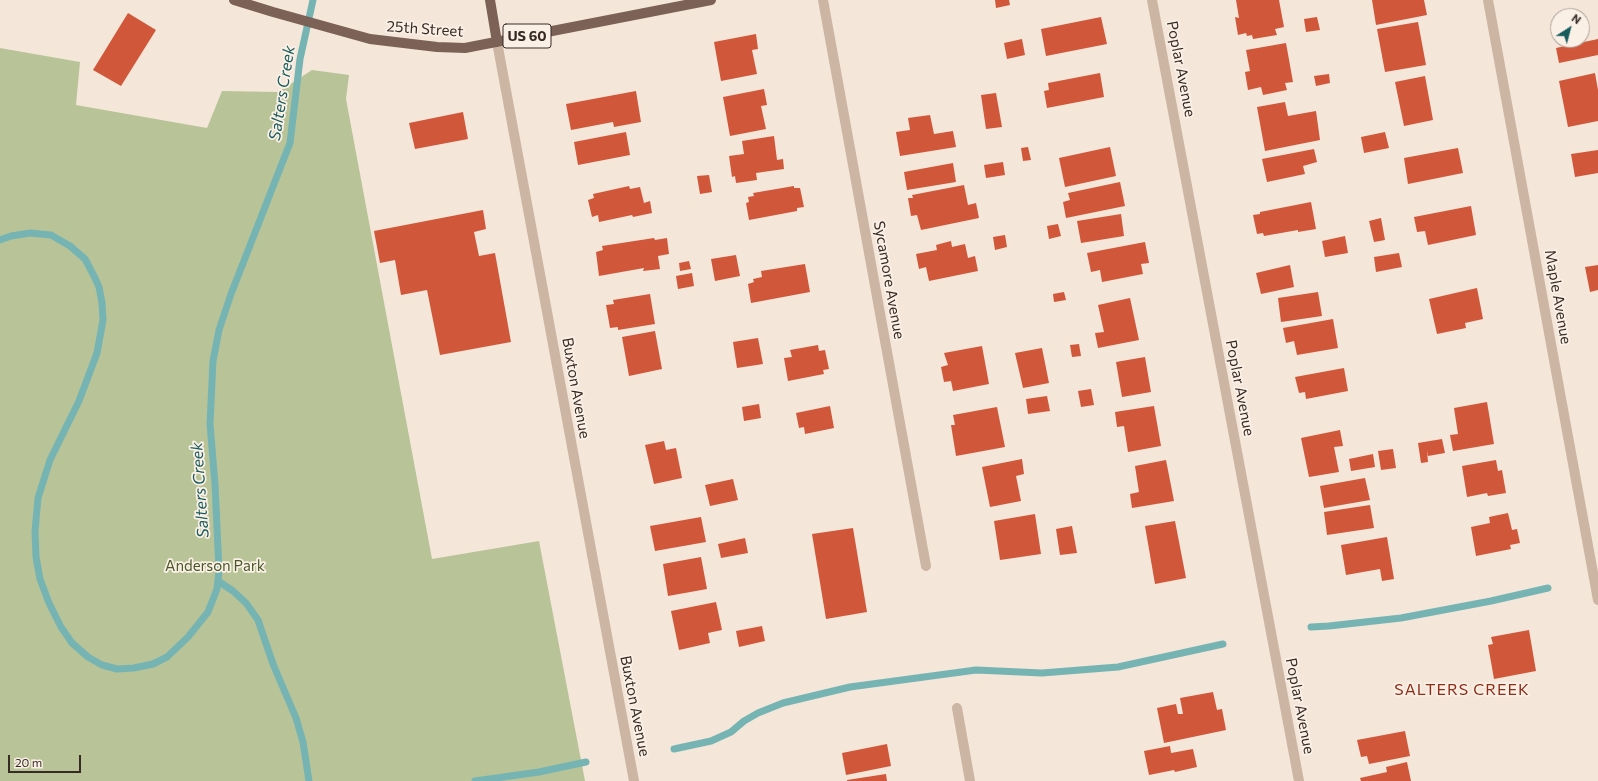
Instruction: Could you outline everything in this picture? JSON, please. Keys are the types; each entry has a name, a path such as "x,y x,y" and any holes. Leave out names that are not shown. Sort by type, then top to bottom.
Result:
{"main road":[{"name":"25th Street","path":"234,0 251,3 273,12 370,39 437,47 465,48 711,0"},
{"name":"Buxton Avenue","path":"490,0 497,42"}],"street":[{"name":"Sycamore Avenue","path":"823,0 926,566"},
{"name":"Poplar Avenue","path":"1152,0 1299,781"},
{"name":"Maple Avenue","path":"1488,0 1596,577 1598,600"},
{"name":"Buxton Avenue","path":"497,42 634,781"},
{"path":"957,708 970,781"}],"green space":[{"name":"Anderson Park","path":"0,48 80,62 76,105 207,128 222,91 278,92 312,70 349,75 346,99 432,559 539,541 585,781 0,781"}],"building":[{"path":"995,0 1009,0 1010,5 996,8"},
{"path":"1236,0 1279,0 1284,27 1275,29 1277,35 1253,39 1252,35 1247,36 1246,33 1238,35 1235,17 1239,18"},
{"path":"1372,0 1424,0 1427,15 1376,25"},
{"path":"128,13 156,30 121,86 93,70"},
{"path":"1101,17 1107,44 1046,56 1041,29"},
{"path":"1317,17 1320,30 1306,32 1304,19"},
{"path":"1418,22 1426,65 1385,72 1377,29"},
{"path":"756,34 758,49 752,50 757,74 721,81 714,42"},
{"path":"1022,39 1025,55 1007,59 1004,43"},
{"path":"1598,39 1598,55 1559,63 1556,48 1590,48 1590,41"},
{"path":"1286,43 1293,82 1285,83 1287,90 1263,95 1261,87 1248,90 1245,72 1250,71 1246,50"},
{"path":"1100,73 1104,97 1047,108 1044,91 1049,90 1048,83"},
{"path":"1595,73 1598,90 1598,121 1568,127 1559,81"},
{"path":"1329,74 1330,83 1316,86 1314,76"},
{"path":"1425,76 1433,120 1404,126 1395,82"},
{"path":"764,89 767,105 761,106 766,129 730,136 723,97"},
{"path":"636,91 641,122 614,127 613,122 571,130 566,104"},
{"path":"996,93 1002,127 986,129 981,95"},
{"path":"1285,102 1288,116 1316,111 1320,140 1265,151 1257,107"},
{"path":"463,112 468,139 415,149 409,123"},
{"path":"930,115 934,134 953,131 956,147 900,156 896,132 910,130 908,118"},
{"path":"626,132 630,155 578,165 574,142"},
{"path":"1385,132 1389,148 1364,153 1361,137"},
{"path":"774,136 777,160 783,159 784,169 756,173 757,180 736,183 735,176 732,177 729,156 744,154 742,141"},
{"path":"1028,147 1031,160 1023,161 1021,148"},
{"path":"1110,147 1116,176 1065,187 1059,158"},
{"path":"1458,148 1463,173 1408,184 1404,158"},
{"path":"1314,149 1317,162 1303,166 1305,174 1267,182 1262,159"},
{"path":"1598,150 1598,173 1575,177 1571,154"},
{"path":"1003,162 1005,175 986,178 984,165"},
{"path":"953,163 956,182 907,190 904,172"},
{"path":"709,175 712,192 700,194 697,176"},
{"path":"1120,182 1125,206 1066,218 1063,202 1070,200 1068,193"},
{"path":"964,185 968,205 976,203 979,218 921,230 917,215 911,216 908,198 913,198 912,195"},
{"path":"629,186 630,189 640,187 644,203 650,201 652,213 633,217 632,215 599,222 598,215 592,217 588,200 594,198 593,194"},
{"path":"794,186 794,188 800,188 804,207 797,208 797,211 749,220 746,203 749,202 748,197 754,196 753,193"},
{"path":"1311,202 1316,229 1298,232 1298,230 1264,236 1263,233 1257,234 1253,215 1260,214 1260,212"},
{"path":"1471,206 1476,235 1428,245 1425,231 1417,232 1414,217"},
{"path":"483,210 486,229 474,232 479,256 495,253 511,342 440,355 427,290 401,295 395,260 380,263 374,231"},
{"path":"1121,214 1124,236 1081,243 1077,221"},
{"path":"1381,218 1385,240 1374,242 1369,221"},
{"path":"1058,224 1061,236 1049,239 1047,226"},
{"path":"1005,235 1007,247 995,250 993,237"},
{"path":"1345,236 1348,253 1325,257 1322,241"},
{"path":"654,238 655,240 667,238 669,254 658,256 660,269 643,271 644,268 599,276 596,252 603,250 602,246"},
{"path":"951,241 952,247 965,244 968,258 975,256 978,271 929,281 926,267 919,269 916,254 937,250 936,245"},
{"path":"1145,242 1149,263 1141,264 1143,274 1102,282 1100,270 1091,272 1087,253"},
{"path":"1399,253 1402,267 1376,272 1374,257"},
{"path":"736,255 740,276 715,281 711,259"},
{"path":"689,261 691,269 680,271 679,263"},
{"path":"805,264 810,292 751,303 748,284 754,282 753,279 762,277 761,271"},
{"path":"1290,265 1294,287 1261,294 1256,273"},
{"path":"1598,265 1598,290 1590,292 1585,267"},
{"path":"692,273 694,286 678,289 676,276"},
{"path":"1477,288 1483,319 1465,323 1466,328 1437,334 1429,299"},
{"path":"1064,292 1066,300 1054,302 1053,294"},
{"path":"1318,292 1322,316 1281,322 1278,298"},
{"path":"650,294 655,324 618,330 618,327 610,328 606,305 614,304 613,300"},
{"path":"1130,298 1139,340 1098,348 1095,333 1104,332 1098,305"},
{"path":"1333,319 1338,348 1297,355 1294,341 1286,343 1283,328"},
{"path":"655,331 662,369 629,376 622,337"},
{"path":"758,338 763,364 737,368 733,342"},
{"path":"1079,344 1081,356 1072,357 1070,345"},
{"path":"818,345 819,351 825,350 829,369 823,370 824,374 788,381 784,358 792,357 790,350"},
{"path":"982,346 989,384 953,391 951,381 944,382 941,367 948,365 944,353"},
{"path":"1042,348 1049,383 1023,388 1015,353"},
{"path":"1145,357 1151,392 1122,397 1116,362"},
{"path":"1344,368 1348,391 1306,399 1305,392 1299,393 1295,377"},
{"path":"1091,389 1094,405 1081,407 1078,391"},
{"path":"1047,396 1050,411 1028,414 1026,399"},
{"path":"1487,402 1494,444 1453,451 1450,435 1458,434 1454,408"},
{"path":"759,404 761,418 744,421 742,407"},
{"path":"830,406 834,428 805,434 804,427 799,428 796,413"},
{"path":"1154,406 1161,446 1128,452 1124,426 1117,427 1115,412"},
{"path":"997,407 1005,447 956,456 951,425 955,425 953,415"},
{"path":"1340,430 1343,446 1334,447 1339,472 1309,477 1301,438"},
{"path":"1442,439 1445,453 1428,456 1427,450 1428,462 1421,463 1418,443"},
{"path":"664,441 666,450 676,448 682,478 654,484 645,445"},
{"path":"1393,449 1396,468 1381,470 1378,451"},
{"path":"1373,454 1375,467 1351,471 1349,459"},
{"path":"1022,459 1024,474 1016,476 1021,501 990,507 982,467"},
{"path":"1166,460 1174,501 1132,508 1130,494 1139,492 1135,466"},
{"path":"1496,460 1498,471 1502,470 1506,493 1488,496 1487,493 1467,497 1462,466"},
{"path":"1365,478 1370,500 1324,508 1320,486"},
{"path":"733,479 738,500 710,506 705,485"},
{"path":"1370,505 1374,528 1327,535 1324,512"},
{"path":"1508,513 1512,530 1517,529 1520,543 1510,545 1511,549 1476,556 1471,527 1490,523 1489,517"},
{"path":"1035,514 1041,554 1000,560 994,521"},
{"path":"701,517 706,542 655,551 650,526"},
{"path":"1175,521 1186,578 1155,584 1145,526"},
{"path":"1072,526 1077,553 1060,555 1056,529"},
{"path":"853,528 867,612 826,619 812,534"},
{"path":"1387,537 1394,579 1382,581 1380,569 1346,575 1341,545"},
{"path":"745,538 748,553 721,558 718,544"},
{"path":"701,557 707,589 668,596 663,564"},
{"path":"716,602 722,630 708,633 710,643 679,650 671,611"},
{"path":"762,626 765,641 739,647 736,631"},
{"path":"1529,630 1536,671 1494,679 1488,645 1493,644 1491,637"},
{"path":"1213,692 1217,710 1222,709 1226,730 1164,743 1157,708 1176,704 1178,714 1183,714 1180,698"},
{"path":"1405,731 1410,756 1369,764 1367,756 1361,757 1357,740"},
{"path":"887,744 891,766 846,775 842,753"},
{"path":"1170,746 1171,753 1193,749 1197,767 1175,772 1174,770 1149,775 1144,751"},
{"path":"1407,762 1411,781 1361,781 1360,778 1387,772 1386,767"},
{"path":"886,774 887,781 847,781 847,780"}],"waterway":[{"name":"Salters Creek","path":"0,240 11,236 30,233 51,235 70,246 85,259 99,287 102,303 103,320 97,353 79,401 50,460 38,498 35,531 36,557 40,579 49,603 61,627 72,643 88,657 102,665 117,669 134,668 153,664 167,657 188,637 208,612 217,589 219,571 215,484 210,424 213,361 219,330 231,294 290,143 300,59 313,0"},
{"path":"218,581 233,591 246,603 258,620 273,664 296,718 303,742 309,781"},
{"path":"1311,627 1401,618 1491,601 1548,588"},
{"path":"674,749 711,741 731,732 744,721 758,713 783,703 850,687 976,670 1042,673 1118,667 1223,644"},
{"path":"475,781 539,772 586,762"}],"district":[{"name":"SALTERS CREEK","path":"1462,690"}]}
